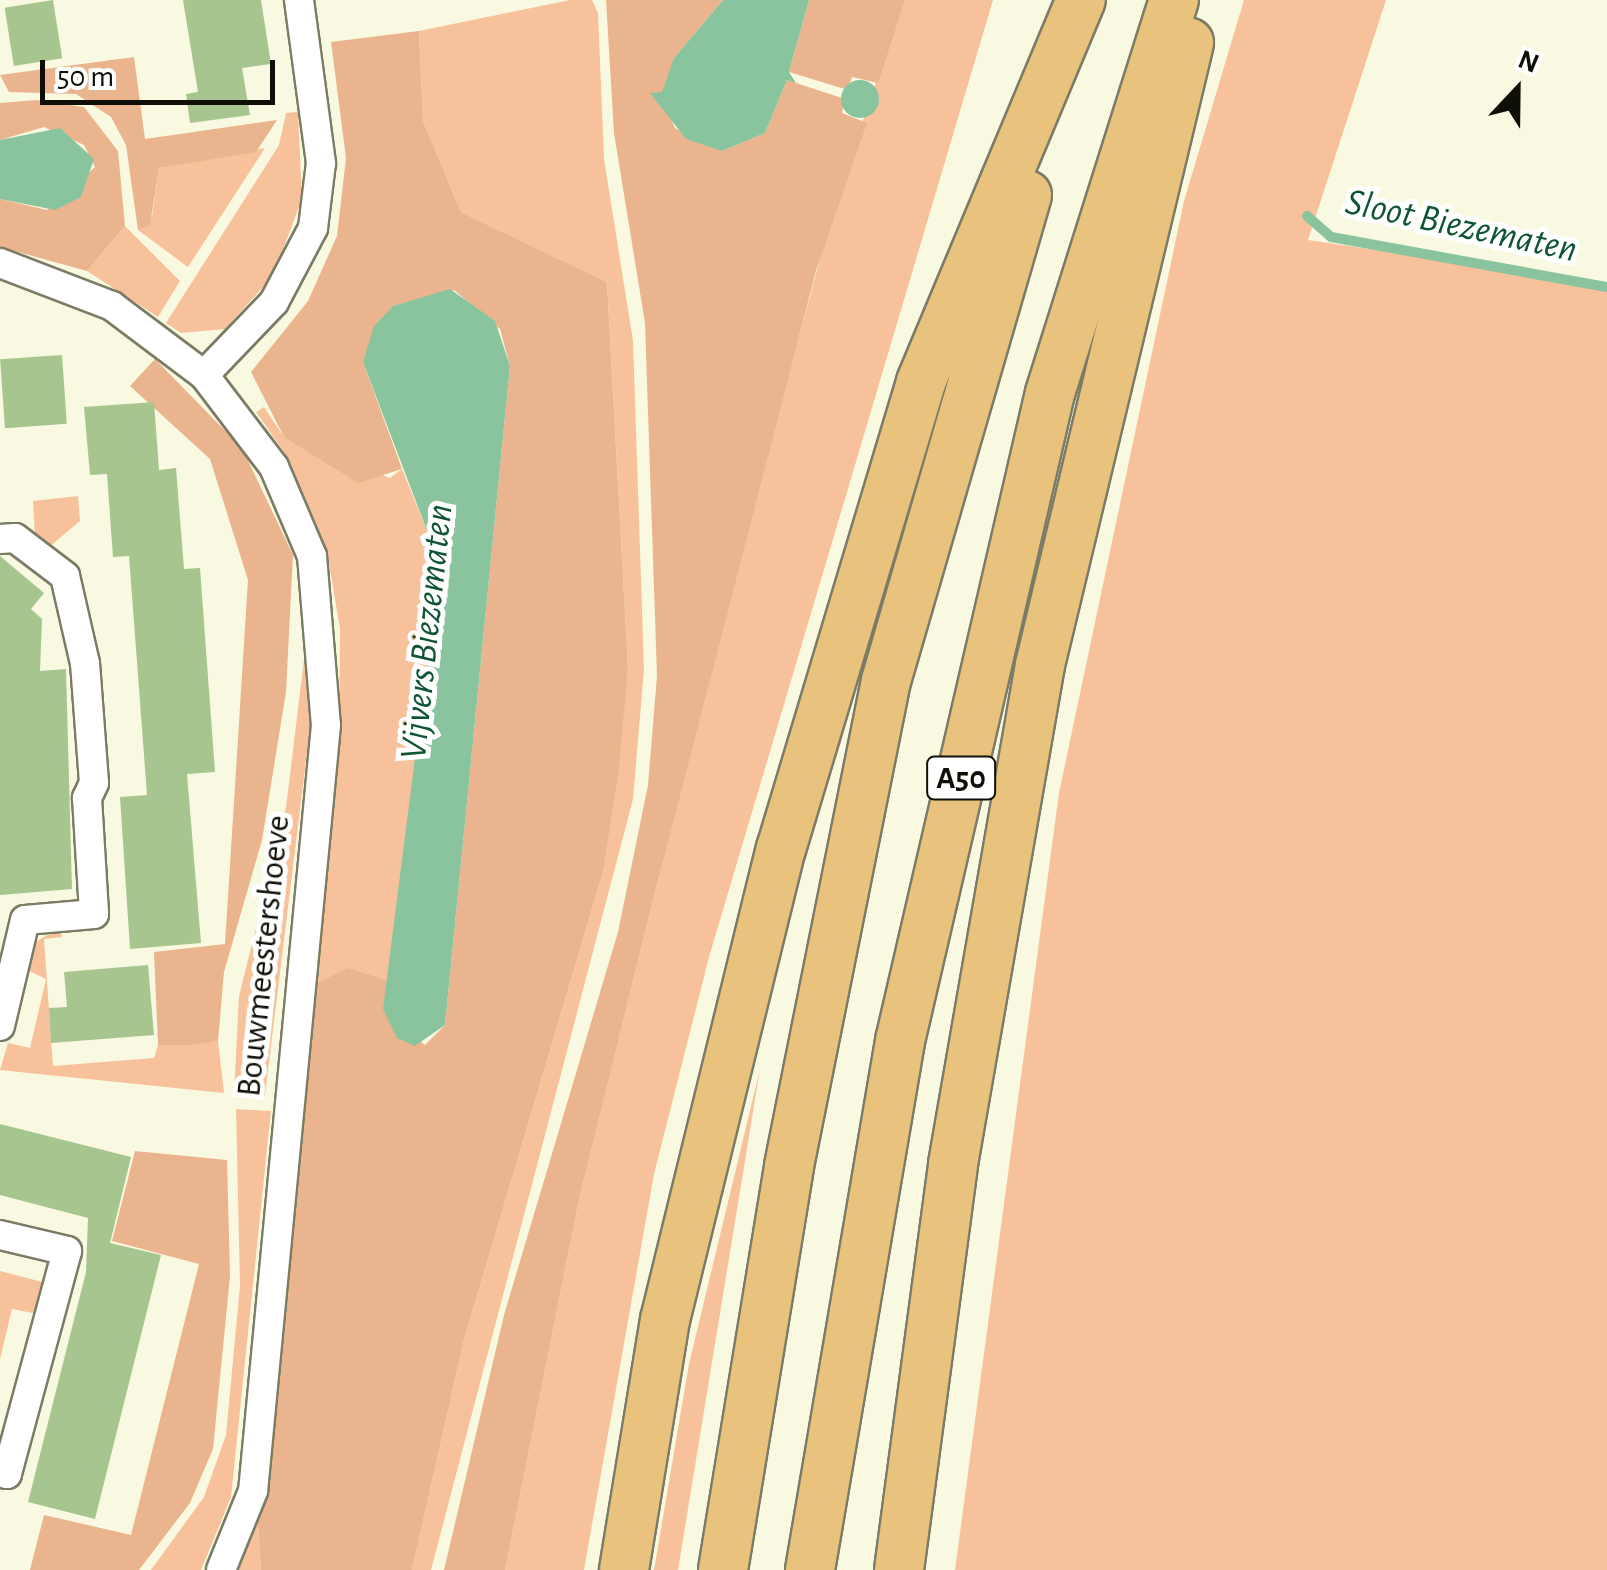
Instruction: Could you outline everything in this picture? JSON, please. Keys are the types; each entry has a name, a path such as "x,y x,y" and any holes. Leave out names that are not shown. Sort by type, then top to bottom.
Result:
{"highway":[{"path":"624,1570 666,1320 780,848 921,382 1083,0"},
{"path":"723,1570 786,1185 886,681 1083,0"},
{"name":"A50","path":"810,1570 900,1041 1050,393 1174,0"},
{"name":"A50","path":"898,1570 953,1164 1040,664 1099,392 1189,53 1190,0"}],"street":[{"path":"204,375 274,302 313,228 321,163 299,0"},
{"name":"Bouwmeestershoeve","path":"0,264 112,306 204,375 240,413 292,503 312,556 327,676 253,1491 220,1570"},
{"path":"0,539 15,538 65,576 85,663 94,783 87,798 94,914 25,920 0,1026"},
{"path":"0,1235 67,1251 7,1474 0,1472"}],"shaded area":[{"path":"570,0 592,0 598,13 604,159 633,341 644,669 633,799 431,1570 412,1570 464,1340 603,872 628,667 607,282 461,212 423,121 419,31"},
{"path":"606,0 723,0 674,58 664,103 675,128 722,151 765,133 787,80 845,99 842,113 867,123 816,271 659,877 580,1195 505,1570 444,1570 504,1315 618,932 648,785 657,676 645,323 614,133"},
{"path":"723,0 809,0 789,72 796,83 787,80 765,133 722,151 686,139 650,93 662,92 674,58"},
{"path":"809,0 905,0 878,83 852,77 848,90 789,72"},
{"path":"905,0 993,0 709,957 654,1174 584,1570 505,1570 580,1195 733,579 841,182"},
{"path":"1244,0 1386,0 1308,240 1607,284 1607,1570 955,1570 1059,793 1184,201"},
{"path":"419,31 423,121 461,212 607,282 628,667 619,768 603,872 464,1340 412,1570 261,1570 257,1511 314,985 347,968 393,982 388,1016 425,1045 445,1025 510,366 500,329 454,290 393,306 363,362 402,469 358,483 284,437 251,372 308,301 337,236 346,158 331,42"},
{"path":"134,57 145,139 277,120 256,152 159,168 150,225 138,230 126,145 111,117 76,94 9,92 0,75"},
{"path":"860,80 873,86 879,99 873,112 860,118 847,112 841,99 847,86"},
{"path":"37,100 84,107 118,151 125,226 87,271 0,247 0,199 47,210 95,167 84,145 44,127 0,140 0,103"},
{"path":"298,112 302,199 273,276 225,329 181,333 166,323 279,145 286,113"},
{"path":"60,128 94,159 81,197 55,210 0,199 0,140"},
{"path":"265,148 188,267 138,230 152,216 159,168"},
{"path":"125,226 180,281 158,317 87,271"},
{"path":"450,289 495,321 510,366 445,1025 415,1046 397,1038 383,1009 437,585 429,536 363,362 374,326 393,306"},
{"path":"155,359 242,448 293,555 286,692 262,840 224,972 218,1041 189,1045 158,1045 154,952 225,944 248,580 210,459 130,386"},
{"path":"264,407 284,437 390,478 402,469 429,536 437,616 393,982 347,969 314,985 339,743 340,629 327,551 288,458 256,412"},
{"path":"78,496 80,521 49,547 35,537 33,501"},
{"path":"305,651 311,720 265,1095 234,1094 239,996 286,808"},
{"path":"60,928 62,937 44,939 53,1066 154,1058 158,1045 218,1041 224,1093 0,1070 8,1043 30,1048 46,979 25,969 32,944"},
{"path":"760,1069 678,1570 654,1570 689,1364"},
{"path":"236,1109 271,1111 231,1497 201,1570 151,1570 204,1497 226,1435 240,1286"},
{"path":"135,1151 227,1160 230,1276 213,1449 190,1503 139,1570 30,1570 44,1515 131,1535 199,1264 112,1241"},
{"path":"0,1271 50,1284 43,1315 12,1309 0,1359"},
{"path":"257,1511 261,1570 235,1570 250,1538"}],"building":[{"path":"53,0 62,58 14,66 5,8"},
{"path":"183,0 261,0 271,64 242,68 250,115 190,123 186,94 198,92"},
{"path":"62,355 67,424 5,428 0,359"},
{"path":"154,402 159,470 176,468 184,569 200,568 215,772 187,774 201,943 130,949 120,797 147,795 129,556 113,557 107,474 90,475 84,407"},
{"path":"0,556 44,593 31,609 42,619 40,671 66,669 72,889 0,895"},
{"path":"148,965 154,1035 51,1043 49,1008 67,1007 64,972"},
{"path":"0,1124 131,1157 110,1243 161,1255 95,1519 28,1502 86,1272 88,1218 0,1195"}],"waterway":[{"name":"Sloot Biezematen","path":"1307,216 1331,237 1607,287"}],"water label":[{"name":"Vijvers Biezematen","path":"428,632"}]}
